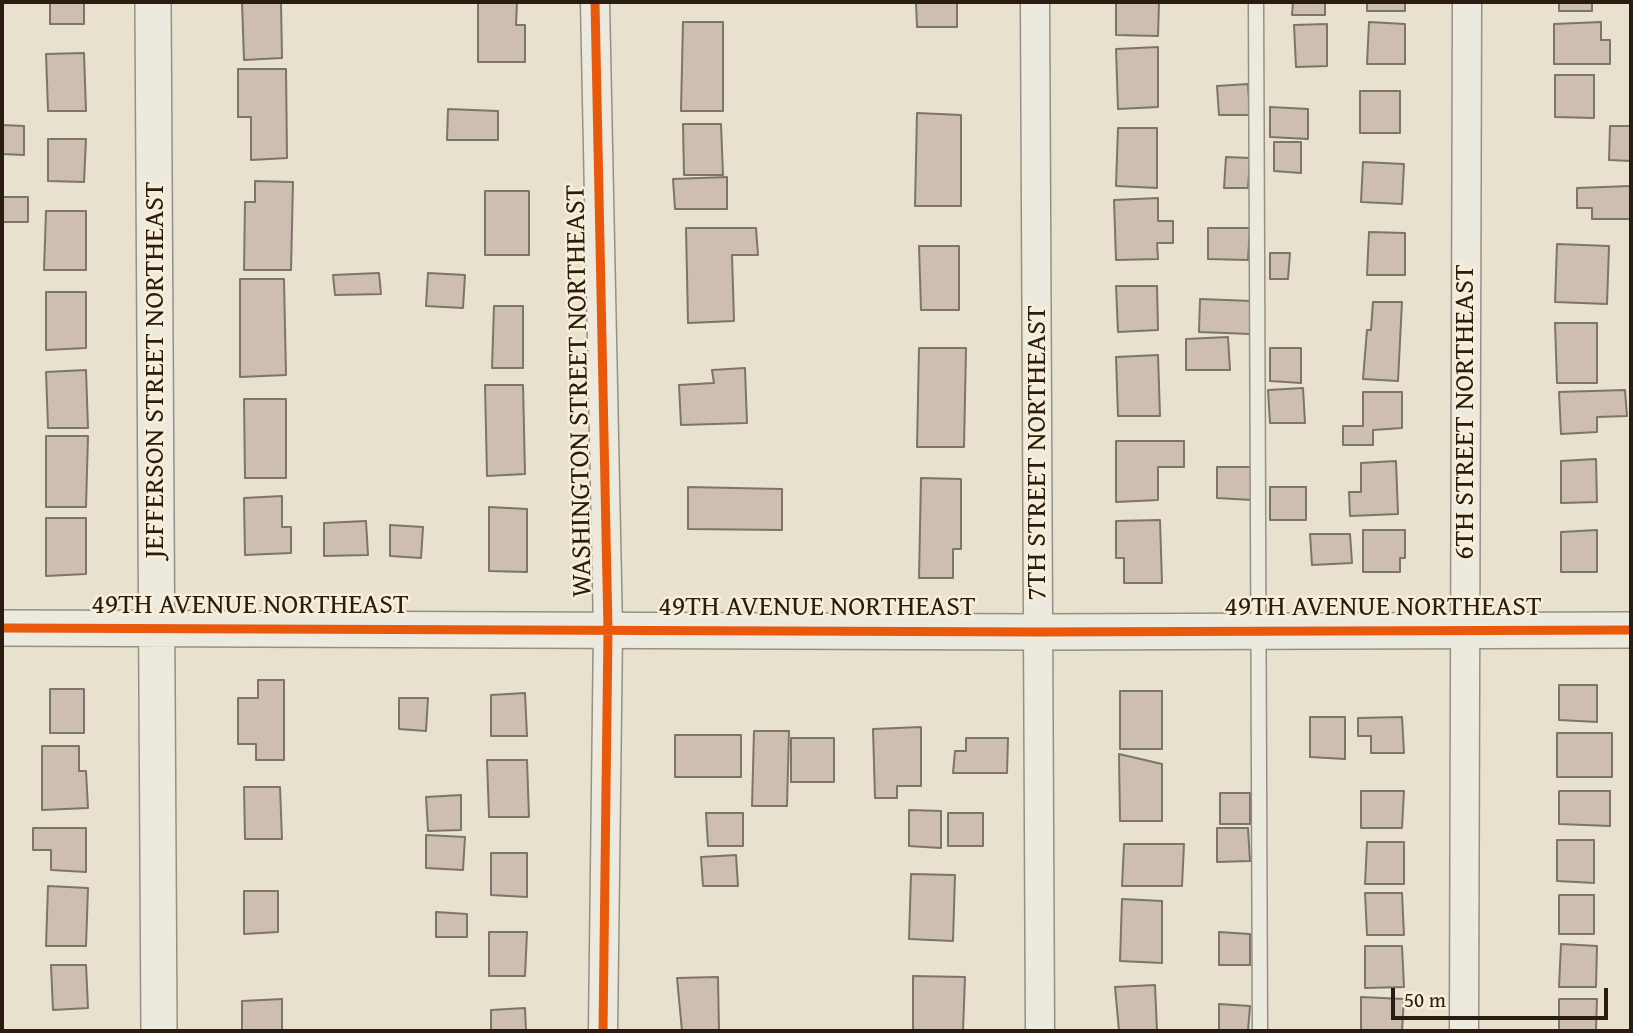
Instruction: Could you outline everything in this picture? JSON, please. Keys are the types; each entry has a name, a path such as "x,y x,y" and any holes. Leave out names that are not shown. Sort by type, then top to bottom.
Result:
{"street":[{"name":"JEFFERSON STREET NORTHEAST","path":"153,2 159,1031"},
{"name":"WASHINGTON STREET NORTHEAST","path":"595,2 608,630 603,1031"},
{"name":"7TH STREET NORTHEAST","path":"1035,2 1040,1031"},
{"name":"6TH STREET NORTHEAST","path":"1464,1031 1467,2"},
{"name":"49TH AVENUE NORTHEAST","path":"2,628 1039,632 1631,629"}],"lane":[{"path":"1256,2 1260,1031"}],"building":[{"path":"50,2 84,2 84,24 50,24"},
{"path":"242,2 281,2 282,58 244,60"},
{"path":"478,2 517,2 516,25 525,25 525,62 478,62"},
{"path":"916,2 957,2 957,27 917,27"},
{"path":"1116,2 1159,2 1158,36 1116,35"},
{"path":"1293,2 1325,2 1325,15 1292,15"},
{"path":"1367,2 1405,2 1405,11 1367,11"},
{"path":"1559,2 1592,2 1592,11 1559,11"},
{"path":"683,22 723,22 723,111 681,111"},
{"path":"1369,22 1405,24 1405,64 1367,64"},
{"path":"1601,22 1601,40 1610,40 1610,64 1554,64 1554,24"},
{"path":"1327,24 1327,66 1296,67 1294,25"},
{"path":"1158,47 1158,107 1118,109 1116,49"},
{"path":"84,53 86,111 48,111 46,54"},
{"path":"238,69 286,69 287,158 251,160 251,117 238,117"},
{"path":"1555,75 1594,75 1594,118 1555,117"},
{"path":"1248,84 1250,115 1219,115 1217,86"},
{"path":"1360,91 1400,91 1400,133 1360,133"},
{"path":"1270,107 1308,109 1308,139 1270,137"},
{"path":"448,109 498,111 498,140 447,140"},
{"path":"917,113 961,115 961,206 915,206"},
{"path":"683,124 721,124 723,175 684,175"},
{"path":"2,125 24,126 24,155 2,154"},
{"path":"1610,126 1631,126 1631,161 1609,160"},
{"path":"1118,128 1157,128 1157,188 1116,186"},
{"path":"48,139 86,139 84,182 48,181"},
{"path":"1274,142 1301,142 1301,173 1274,171"},
{"path":"1226,157 1250,158 1248,188 1224,188"},
{"path":"1363,162 1404,164 1402,204 1361,202"},
{"path":"727,177 727,209 675,209 673,179"},
{"path":"255,181 293,182 291,270 244,270 245,202 255,202"},
{"path":"1631,186 1631,219 1592,219 1592,208 1577,208 1577,188"},
{"path":"485,191 529,191 529,255 485,255"},
{"path":"2,197 28,197 28,222 2,222"},
{"path":"1158,198 1158,221 1173,221 1173,243 1157,243 1158,259 1116,260 1114,200"},
{"path":"46,211 86,211 86,270 44,270"},
{"path":"686,228 756,228 758,255 732,255 734,321 688,323"},
{"path":"1208,228 1250,228 1248,260 1208,259"},
{"path":"1369,232 1405,233 1405,275 1367,275"},
{"path":"1557,244 1609,246 1607,304 1555,302"},
{"path":"919,246 959,246 959,310 921,310"},
{"path":"1270,253 1290,253 1288,279 1270,279"},
{"path":"379,273 381,294 335,295 333,275"},
{"path":"428,273 465,275 463,308 426,306"},
{"path":"240,279 284,279 286,375 240,377"},
{"path":"1116,286 1157,286 1158,330 1118,332"},
{"path":"46,292 86,292 86,348 46,350"},
{"path":"1200,299 1252,301 1250,334 1199,332"},
{"path":"1373,302 1402,302 1398,381 1363,379 1367,330 1371,330"},
{"path":"494,306 523,306 523,368 492,368"},
{"path":"1555,323 1597,323 1597,383 1557,383"},
{"path":"1228,337 1230,370 1186,370 1186,339"},
{"path":"919,348 966,348 964,447 917,447"},
{"path":"1270,348 1301,348 1301,383 1270,381"},
{"path":"1158,355 1160,416 1118,416 1116,357"},
{"path":"745,368 747,423 681,425 679,385 714,383 712,370"},
{"path":"86,370 88,428 48,428 46,372"},
{"path":"485,385 523,385 525,474 487,476"},
{"path":"1303,388 1305,423 1270,423 1268,390"},
{"path":"1625,390 1627,416 1597,417 1597,432 1561,434 1559,392"},
{"path":"1363,392 1402,392 1402,428 1373,430 1373,445 1343,445 1343,426 1363,426"},
{"path":"244,399 286,399 286,478 245,478"},
{"path":"46,436 88,436 86,507 46,507"},
{"path":"1116,441 1184,441 1184,467 1158,467 1158,500 1116,502"},
{"path":"1596,459 1597,502 1561,503 1561,461"},
{"path":"1396,461 1398,514 1350,516 1349,492 1361,492 1361,463"},
{"path":"1217,467 1252,467 1252,500 1217,498"},
{"path":"921,478 961,479 961,549 953,549 953,578 919,578"},
{"path":"688,487 782,489 782,530 688,529"},
{"path":"1270,487 1306,487 1306,520 1270,520"},
{"path":"282,496 282,527 291,527 291,553 245,555 244,498"},
{"path":"489,507 527,509 527,572 489,571"},
{"path":"46,518 86,518 86,574 46,576"},
{"path":"1160,520 1162,583 1124,583 1124,558 1116,558 1116,521"},
{"path":"366,521 368,555 324,556 324,523"},
{"path":"390,525 423,527 421,558 390,556"},
{"path":"1363,530 1405,530 1405,558 1400,558 1400,572 1363,572"},
{"path":"1597,530 1597,572 1561,572 1561,532"},
{"path":"1310,534 1350,534 1352,563 1312,565"},
{"path":"258,680 284,680 284,760 256,760 256,744 238,744 238,698 258,698"},
{"path":"1559,685 1597,685 1597,722 1559,720"},
{"path":"50,689 84,689 84,733 50,733"},
{"path":"1120,691 1162,691 1162,749 1120,749"},
{"path":"525,693 527,736 491,736 491,695"},
{"path":"399,698 428,698 426,731 399,729"},
{"path":"1310,717 1345,717 1345,759 1310,757"},
{"path":"1402,717 1404,753 1371,753 1371,736 1358,736 1358,718"},
{"path":"921,727 921,786 897,786 897,798 875,798 873,729"},
{"path":"754,731 789,731 787,806 752,806"},
{"path":"1557,733 1612,733 1612,777 1557,777"},
{"path":"675,735 741,735 741,777 675,777"},
{"path":"791,738 834,738 834,782 791,782"},
{"path":"966,738 1008,738 1007,773 953,773 955,751 966,751"},
{"path":"42,746 79,746 79,771 86,771 88,808 42,810"},
{"path":"1119,754 1162,764 1162,821 1120,821"},
{"path":"487,760 527,760 529,817 489,817"},
{"path":"244,787 280,787 282,839 245,839"},
{"path":"1361,791 1404,791 1402,828 1361,828"},
{"path":"1559,791 1610,791 1610,826 1559,824"},
{"path":"1220,793 1250,793 1250,824 1220,824"},
{"path":"461,795 461,830 428,831 426,797"},
{"path":"909,810 941,811 941,848 909,846"},
{"path":"706,813 743,813 743,846 708,846"},
{"path":"948,813 983,813 983,846 948,846"},
{"path":"33,828 86,828 86,872 51,870 51,850 33,850"},
{"path":"1217,828 1248,828 1250,861 1217,862"},
{"path":"426,835 465,837 463,870 426,868"},
{"path":"1557,840 1594,840 1594,883 1557,881"},
{"path":"1367,842 1404,842 1404,884 1365,884"},
{"path":"1124,844 1184,844 1182,886 1122,886"},
{"path":"491,853 527,853 527,897 491,895"},
{"path":"736,855 738,886 703,886 701,857"},
{"path":"911,874 955,875 953,941 909,939"},
{"path":"48,886 88,888 86,946 46,946"},
{"path":"244,891 278,891 278,932 244,934"},
{"path":"1365,893 1402,893 1404,935 1367,935"},
{"path":"1559,895 1594,895 1594,934 1559,934"},
{"path":"1122,899 1162,901 1162,963 1120,961"},
{"path":"436,912 467,914 467,937 436,937"},
{"path":"489,932 527,932 525,976 489,976"},
{"path":"1219,932 1250,934 1250,965 1219,965"},
{"path":"1561,944 1597,946 1596,987 1559,987"},
{"path":"1365,946 1402,946 1404,987 1365,988"},
{"path":"51,965 86,965 88,1008 53,1010"},
{"path":"913,976 965,977 963,1031 913,1031"},
{"path":"718,977 719,1031 682,1031 677,978"},
{"path":"1155,985 1157,1031 1119,1031 1115,987"},
{"path":"1361,997 1404,999 1402,1031 1361,1031"},
{"path":"282,999 282,1031 242,1031 242,1001"},
{"path":"1559,999 1597,999 1596,1031 1559,1031"},
{"path":"1219,1004 1250,1006 1248,1031 1219,1031"},
{"path":"525,1008 526,1031 491,1031 491,1010"},
{"path":"81,1030 81,1031 44,1031"}],"cycle path":[{"path":"595,2 608,630 603,1031"},
{"path":"2,628 1039,632 1631,630"}]}
